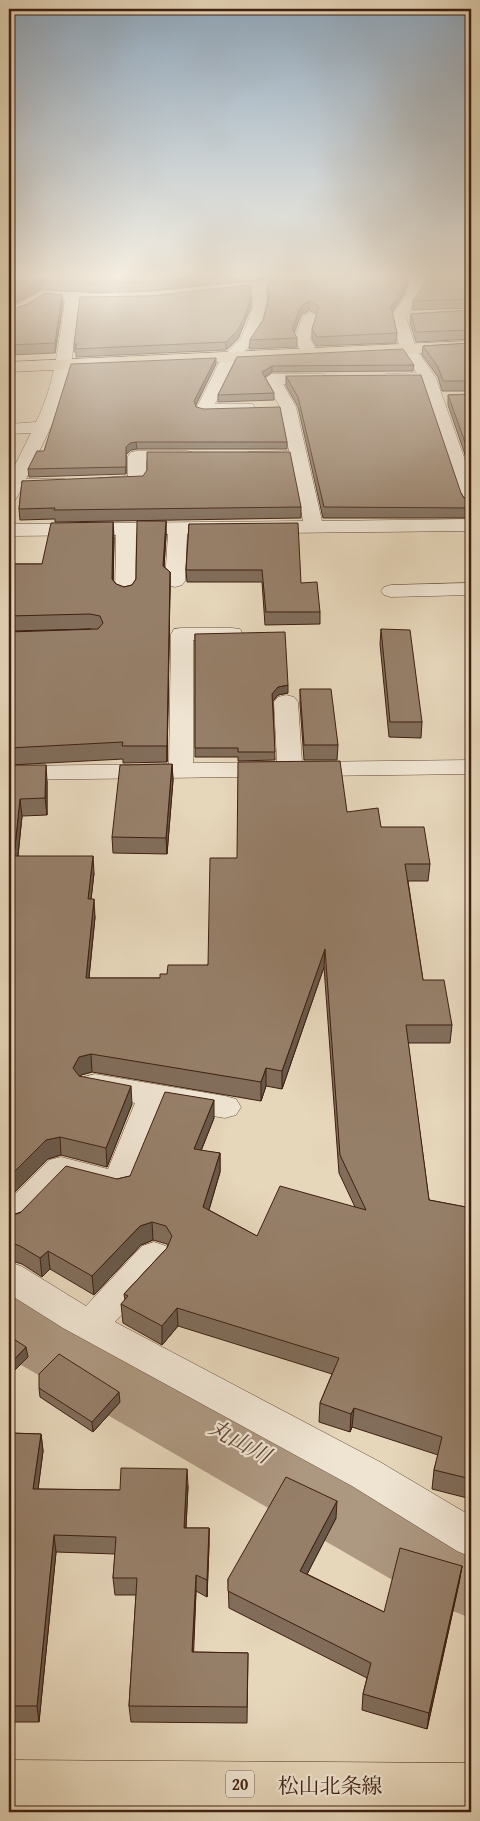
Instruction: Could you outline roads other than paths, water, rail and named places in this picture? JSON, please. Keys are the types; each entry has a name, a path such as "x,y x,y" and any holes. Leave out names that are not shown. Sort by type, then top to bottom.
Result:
{"main road":[{"path":"9,367 159,360"},
{"name":"松山北条線","path":"9,1783 471,1786"}],"street":[{"path":"11,490 50,412 64,360"},
{"path":"229,360 204,409 288,407"},
{"path":"416,360 428,378 471,504"},
{"path":"368,379 428,378"},
{"path":"314,528 288,407 272,379 339,379"},
{"path":"435,398 453,398"},
{"path":"9,429 43,427"},
{"path":"11,490 85,482 137,481 136,456 204,456"},
{"path":"233,456 300,456"},
{"path":"9,530 471,525"},
{"path":"125,594 126,528"},
{"path":"175,581 178,528"},
{"path":"391,591 471,589"},
{"path":"181,771 182,634 235,634"},
{"path":"286,702 290,769"},
{"path":"9,773 471,767"},
{"path":"92,1085 225,1107"},
{"path":"9,1221 61,1169 119,1184 154,1095"},
{"path":"90,1325 154,1256"},
{"path":"9,1276 90,1325 366,1474 471,1538"}],"waterway":[{"name":"丸山川","path":"9,1313 471,1569"}]}
